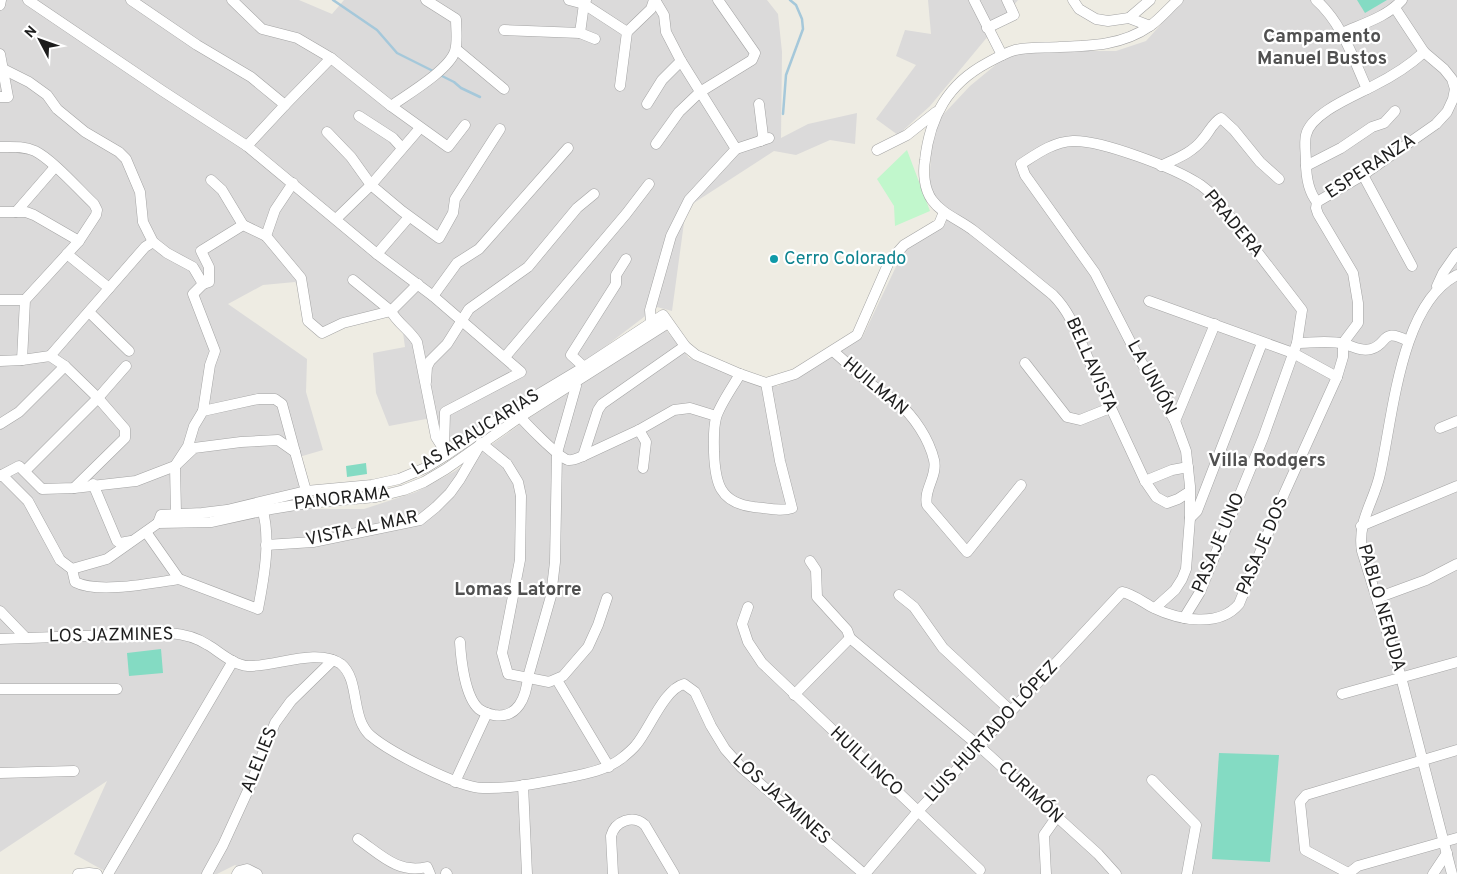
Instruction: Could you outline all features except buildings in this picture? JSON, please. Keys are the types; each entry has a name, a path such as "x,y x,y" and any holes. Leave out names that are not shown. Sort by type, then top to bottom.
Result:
{"street":[{"path":"0,5 1,0"},
{"path":"28,0 160,90 247,146 377,254 433,296 521,372 445,412 445,452"},
{"path":"131,0 197,45 251,76 285,105"},
{"path":"232,0 262,29 297,38 331,58 420,128 448,146 465,125"},
{"path":"391,106 450,62 456,49 456,20 426,0"},
{"path":"569,0 585,2 627,32"},
{"path":"620,86 627,32 652,9 655,0"},
{"path":"655,0 664,15 666,32 681,61 736,149"},
{"path":"656,144 679,112 700,92 752,60 755,53 718,0"},
{"path":"974,0 1002,55"},
{"path":"987,28 1014,15 1007,0"},
{"path":"1073,0 1079,9 1096,19 1108,21 1129,18 1150,26"},
{"path":"1129,18 1150,0"},
{"path":"877,150 907,134 939,110 958,82 976,69 1002,55 1014,50 1088,46 1122,41 1150,26 1178,0"},
{"path":"1316,0 1328,10 1342,33 1367,89"},
{"path":"580,33 585,2"},
{"path":"1342,33 1378,18 1398,4"},
{"name":"ESPERANZA","path":"1343,343 1358,323 1358,303 1353,272 1318,214 1317,202 1363,175 1436,124 1446,112 1453,99 1455,89 1452,79 1444,69 1424,52 1398,4"},
{"path":"504,30 580,33 596,39"},
{"path":"456,49 504,89"},
{"path":"1317,202 1313,198 1307,180 1306,166 1306,135 1314,121 1345,100 1413,62 1424,52"},
{"path":"0,54 3,69 4,97"},
{"path":"247,146 331,58"},
{"path":"646,104 662,80 681,61"},
{"path":"3,69 29,82 47,95 56,109 85,132 126,158 140,192 143,222 153,242 167,253 193,267 203,284"},
{"path":"651,322 650,310 671,236 690,200 736,149 765,140 759,104"},
{"name":"BELLAVISTA","path":"939,110 933,121 927,141 924,164 926,185 930,198 944,212 975,232 1064,305 1145,481 1156,497 1167,503 1189,492"},
{"path":"1306,166 1341,148 1372,127 1384,122 1395,111"},
{"path":"359,116 393,138 402,148"},
{"path":"1161,166 1190,151 1202,141 1216,121 1221,118 1234,130 1260,162 1279,179"},
{"path":"336,219 371,185 420,128"},
{"path":"326,132 351,157 371,185 409,217 439,238 453,213 455,199 500,130"},
{"name":"PRADERA","path":"1022,164 1053,144 1072,141 1094,142 1161,166 1200,184 1214,196 1302,310 1295,348"},
{"path":"0,147 21,147 35,151 94,204 97,210 96,215 79,241 25,300 22,360"},
{"path":"433,296 457,263 479,249 568,148"},
{"name":"LA UNIÓN","path":"1022,164 1024,175 1095,272 1175,421 1186,451 1190,480 1188,556 1184,574 1175,590 1155,608"},
{"path":"16,212 55,167"},
{"path":"1363,175 1412,266"},
{"path":"211,180 222,190 243,225 266,236 301,278 308,321 322,334 343,323 391,311 418,284"},
{"path":"266,236 275,210 292,183"},
{"path":"505,357 626,214 649,184"},
{"path":"426,382 427,367 430,361 447,344 469,309 528,266 576,208 594,194"},
{"path":"0,212 34,215 79,241"},
{"path":"665,319 690,352 740,374 766,383 795,374 857,335 889,262 904,245 938,224 944,212"},
{"path":"377,254 409,217"},
{"path":"176,513 174,466 188,446 194,426 203,412 210,365 215,352 193,294 203,284 209,282 209,267 201,251 243,225"},
{"path":"0,361 50,356 145,248 153,242"},
{"name":"PABLO NERUDA","path":"1449,871 1447,853 1401,677 1360,540 1361,526 1380,477 1394,400 1408,342 1443,273 1457,252"},
{"path":"67,254 110,288"},
{"path":"584,367 571,355 616,284 616,275 626,259"},
{"path":"1435,291 1446,280 1457,275"},
{"path":"353,280 391,311 394,317 411,333 417,342 436,436 445,452"},
{"path":"0,300 25,300"},
{"path":"1149,301 1262,343 1295,348 1343,343 1361,350 1372,349 1387,336 1392,335 1408,342"},
{"path":"88,312 129,351"},
{"name":"LAS ARAUCARIAS","path":"158,523 161,514 202,513 261,506 306,491 372,485 399,479 425,468 445,452 517,413 651,322 665,319"},
{"name":"PANORAMA","path":"158,523 211,522 261,506 376,497 404,490 424,482 481,443 517,413 574,382 665,319"},
{"path":"1175,421 1215,324"},
{"path":"1190,518 1197,510 1262,343"},
{"name":"PASAJE DOS","path":"1122,592 1155,608 1184,618 1220,618 1228,614 1238,604 1284,494 1337,377 1344,357 1343,343"},
{"path":"583,456 598,410 602,404 685,346"},
{"path":"1295,348 1337,377"},
{"name":"PASAJE UNO","path":"1184,618 1200,592 1262,438 1295,348"},
{"name":"HUILMAN","path":"833,351 872,385 897,403 914,421 925,438 935,464 934,474 927,492 927,505 967,552 1021,485"},
{"path":"50,356 65,366 98,398 124,429 125,438 74,488"},
{"path":"1025,363 1067,417 1080,420 1110,408"},
{"path":"0,424 19,412 65,366"},
{"path":"25,472 98,398 126,366"},
{"path":"740,374 716,416 714,434 715,477 720,488 731,500 750,506 786,510 792,508 780,461 766,383"},
{"path":"460,642 461,658 470,694 480,710 497,715 513,712 524,699 527,691 528,677 551,596 555,562 557,453 576,386 574,382"},
{"path":"203,412 258,399 275,399 282,404 306,491"},
{"path":"517,413 566,460 583,456 639,430 674,410 690,408 716,416"},
{"path":"1440,428 1457,421"},
{"path":"639,430 646,442 643,468"},
{"path":"261,506 266,545 266,568 258,609 179,579 119,587 82,586 75,582 72,569 60,560 28,501 1,475 19,466 42,489 74,488 93,484 136,480 174,466 194,448 241,442 278,440 295,452"},
{"path":"481,443 507,464 518,482 521,496 520,560 502,654 508,674 549,682 563,676 572,668 588,647 607,598"},
{"name":"VISTA AL MAR","path":"266,545 313,542 420,520 450,493 481,443"},
{"path":"1145,481 1172,470 1188,467"},
{"path":"93,484 117,541 120,543 134,540"},
{"path":"1361,526 1457,486"},
{"path":"72,569 107,559 158,523"},
{"path":"146,532 179,579"},
{"name":"CURIMÓN","path":"810,562 816,570 817,597 847,630 850,638 979,746 1056,818 1098,854 1116,874"},
{"path":"1377,598 1426,580 1457,564"},
{"name":"LUIS HURTADO LÓPEZ","path":"864,874 919,810 1122,592"},
{"path":"899,595 914,607 943,648 1011,711"},
{"name":"HUILLINCO","path":"748,607 742,624 748,642 762,664 794,696 919,810 980,870"},
{"path":"0,611 25,637"},
{"name":"LOS JAZMINES","path":"0,638 169,633 196,638 233,661 246,666 259,666 314,657 332,660 346,670 352,684 358,714 369,735 404,756 455,782 470,787 484,788 523,785 609,767 636,746 658,710 674,689 679,686 688,686 695,692 711,726 725,749 741,767 864,874"},
{"path":"794,696 850,638"},
{"name":"ALELIES","path":"206,874 223,845 250,786 275,723 291,702 332,660"},
{"path":"108,874 233,661"},
{"path":"1342,694 1457,662"},
{"path":"557,680 609,767"},
{"path":"0,689 117,688"},
{"path":"455,782 487,713"},
{"path":"1457,750 1306,795 1300,802 1305,850 1350,874 1358,866 1457,838"},
{"path":"0,773 74,771"},
{"path":"1152,780 1196,825 1187,874"},
{"path":"523,785 527,874"},
{"path":"1046,874 1044,835 1056,818"},
{"path":"613,874 611,836 615,827 628,820 638,820 645,825 674,874"},
{"path":"358,839 395,866 417,869 427,867 430,874"},
{"path":"1433,874 1447,853"},
{"path":"240,872 247,869 257,874"},
{"path":"78,874 90,874"}],"shaded area":[{"path":"0,0 299,0 332,14 344,0 767,0 778,14 782,52 781,138 808,124 857,113 855,144 830,140 796,155 774,151 686,208 672,311 657,307 602,349 538,393 453,444 426,419 389,426 376,393 373,353 405,347 403,333 381,308 321,330 310,319 308,297 295,282 263,285 228,304 307,359 306,392 323,450 299,457 312,509 364,509 416,492 455,471 526,420 666,330 689,358 758,386 778,386 862,338 903,252 946,223 929,188 932,139 939,119 970,86 1004,58 1025,51 1116,51 1146,41 1183,0 1457,0 1457,874 252,874 235,865 217,874 110,874 74,854 107,781 0,852"},
{"path":"928,0 1018,0 930,106 898,135 876,119 916,65 896,56 905,30 931,34"}],"green space":[{"path":"1357,0 1387,0 1365,13"},
{"path":"907,150 930,211 895,226 894,206 877,179"},
{"path":"366,463 367,474 347,477 346,466"},
{"path":"161,649 163,673 129,676 127,653"},
{"path":"1219,753 1279,755 1270,862 1212,859"}],"waterway":[{"path":"333,0 377,30 397,53 435,72"},
{"path":"783,114 786,75 803,29 802,19 796,5 790,0"},
{"path":"440,75 480,97"}],"place":[{"name":"Cerro Colorado","path":"774,259"}],"district":[{"name":"Campamento Manuel Bustos","path":"1322,48"},
{"name":"Villa Rodgers","path":"1267,461"},
{"name":"Lomas Latorre","path":"518,590"}]}
